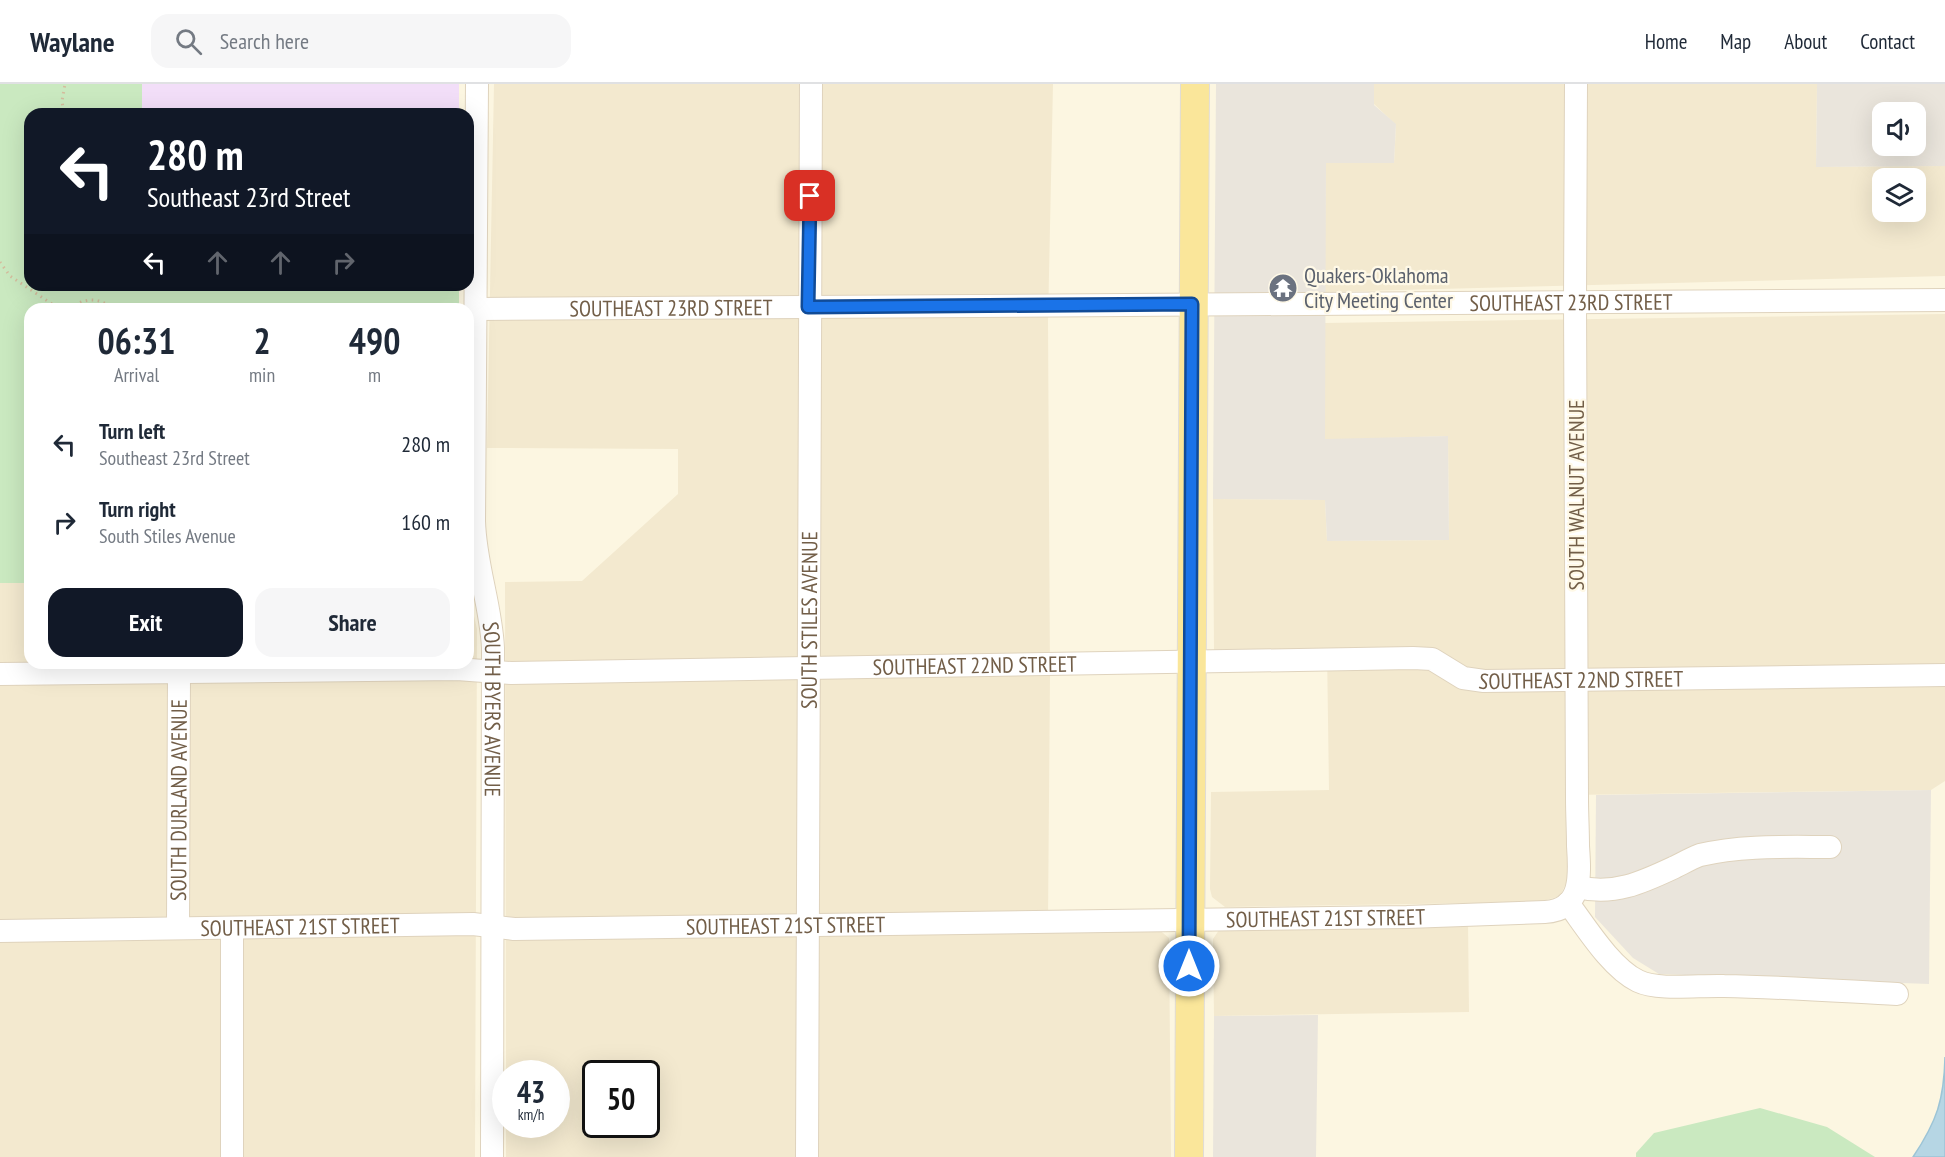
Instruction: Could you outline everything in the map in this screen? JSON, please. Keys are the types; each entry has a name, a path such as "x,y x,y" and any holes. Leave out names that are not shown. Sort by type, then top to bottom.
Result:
{"main road":[{"path":"1189,1157 1195,84"}],"street":[{"name":"SOUTH BYERS AVENUE","path":"477,84 474,532 491,624 493,672 492,1157"},
{"name":"SOUTH STILES AVENUE","path":"807,1157 808,307 811,84"},
{"name":"SOUTH WALNUT AVENUE","path":"1573,895 1580,872 1576,798 1578,679 1576,84"},
{"name":"SOUTHEAST 23RD STREET","path":"476,309 1945,300"},
{"name":"SOUTHEAST 22ND STREET","path":"0,674 457,669 493,672 1425,658 1436,661 1457,675 1473,680 1945,675"},
{"name":"SOUTH DURLAND AVENUE","path":"178,928 179,673"},
{"path":"1830,847 1733,849 1697,856 1634,886 1573,895 1602,947 1626,973 1638,981 1649,984 1897,994"},
{"name":"SOUTHEAST 21ST STREET","path":"0,931 473,924 514,929 1407,916 1553,912 1573,895"},
{"path":"232,928 232,1157"}],"path":[{"path":"63,108 65,84"},
{"path":"0,262 10,276 24,285"},
{"path":"32,291 50,303"},
{"path":"79,303 94,299 105,303"}],"shaded area":[{"path":"142,84 459,84 459,108 142,108"},
{"path":"494,84 1053,84 1048,322 1050,675 1048,921 1157,928 1169,938 1171,1157 506,1157 506,1138 570,1138 570,1060 506,1060 505,582 582,581 678,494 678,449 487,448"},
{"path":"1216,84 1374,84 1374,105 1396,124 1394,163 1326,163 1325,439 1448,436 1449,540 1327,541 1325,500 1213,499"},
{"path":"1374,84 1817,84 1816,167 1945,166 1945,276 1324,292 1326,162 1394,163 1396,125 1374,104"},
{"path":"1817,84 1945,84 1945,166 1816,167"},
{"path":"1945,314 1945,781 1931,790 1569,795 1568,879 1560,896 1539,902 1225,907 1212,897 1210,889 1211,792 1329,790 1327,649 1214,650 1213,499 1325,500 1327,541 1449,540 1448,436 1325,440 1324,323"},
{"path":"0,583 24,583 24,669 474,669 474,616 477,629 475,1157 0,1157"},
{"path":"1931,790 1929,984 1659,974 1633,958 1595,917 1596,795"},
{"path":"1468,922 1469,1012 1214,1016 1213,939 1219,930"},
{"path":"1318,1015 1316,1157 1213,1157 1214,1016"}],"green space":[{"path":"0,84 142,84 142,108 24,108 24,291 459,291 459,303 24,303 24,583 0,583"},
{"path":"1760,1108 1827,1127 1875,1157 1636,1157 1636,1153 1654,1133"}],"water":[{"path":"1945,1057 1945,1157 1913,1157 1938,1110 1943,1086"}],"place":[{"name":"Quakers-Oklahoma City Meeting Center","path":"1283,288"}],"route":[{"path":"810,196 808,307 1192,304 1189,966"}]}
